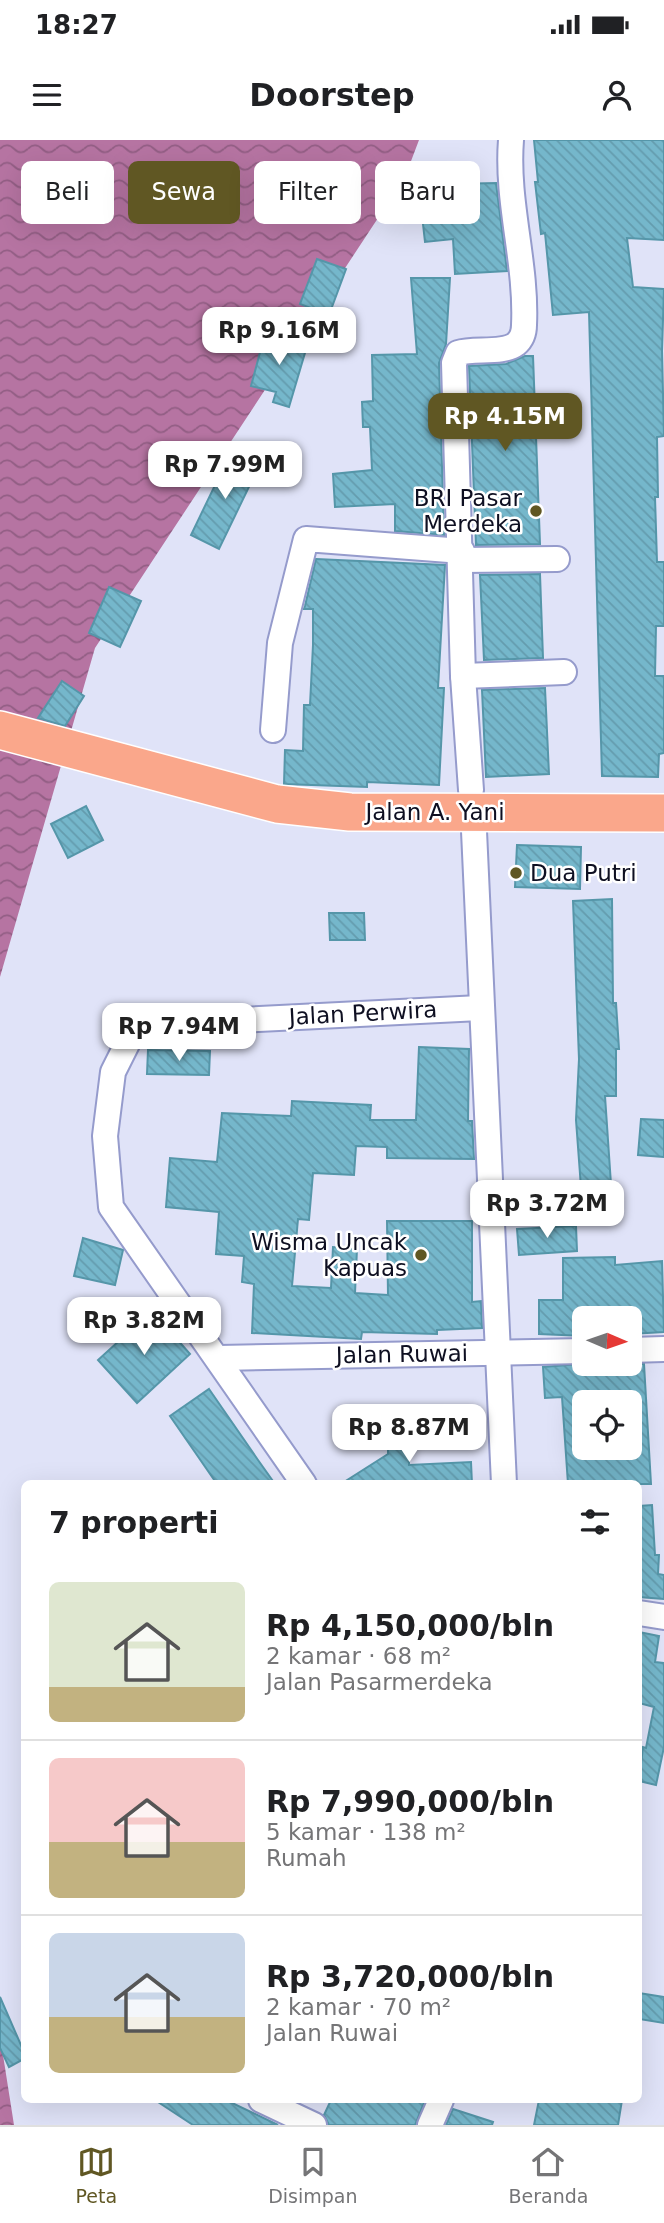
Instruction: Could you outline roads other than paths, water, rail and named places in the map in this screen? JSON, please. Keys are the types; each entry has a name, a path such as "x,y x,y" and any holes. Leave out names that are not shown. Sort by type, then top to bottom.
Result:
{"highway":[{"name":"Jalan A. Yani","path":"0,730 277,804 350,813 664,813"}],"street":[{"path":"471,790 463,676 462,556 454,363 458,353 466,350 513,346 522,338 524,326 510,187 511,140"},
{"path":"273,730 280,643 306,539 462,556 557,559"},
{"path":"463,676 564,672"},
{"path":"474,831 480,1008 504,1480"},
{"name":"Jalan Perwira","path":"219,1358 111,1207 105,1136 113,1072 131,1036 160,1024 192,1021 480,1008"},
{"path":"642,1350 664,1349"},
{"name":"Jalan Ruwai","path":"219,1358 572,1351"},
{"path":"219,1358 301,1480"},
{"path":"642,1613 664,1617"},
{"path":"267,2103 314,2125"},
{"path":"430,2125 440,2103"}],"water":[{"path":"0,140 419,140 411,161 375,161 375,223 95,648 0,977"},
{"path":"0,2036 14,2125 0,2125"}],"place":[{"name":"BRI Pasar Merdeka","path":"536,511"},
{"name":"Dua Putri","path":"516,873"},
{"name":"Wisma Uncak Kapuas","path":"421,1255"}]}
